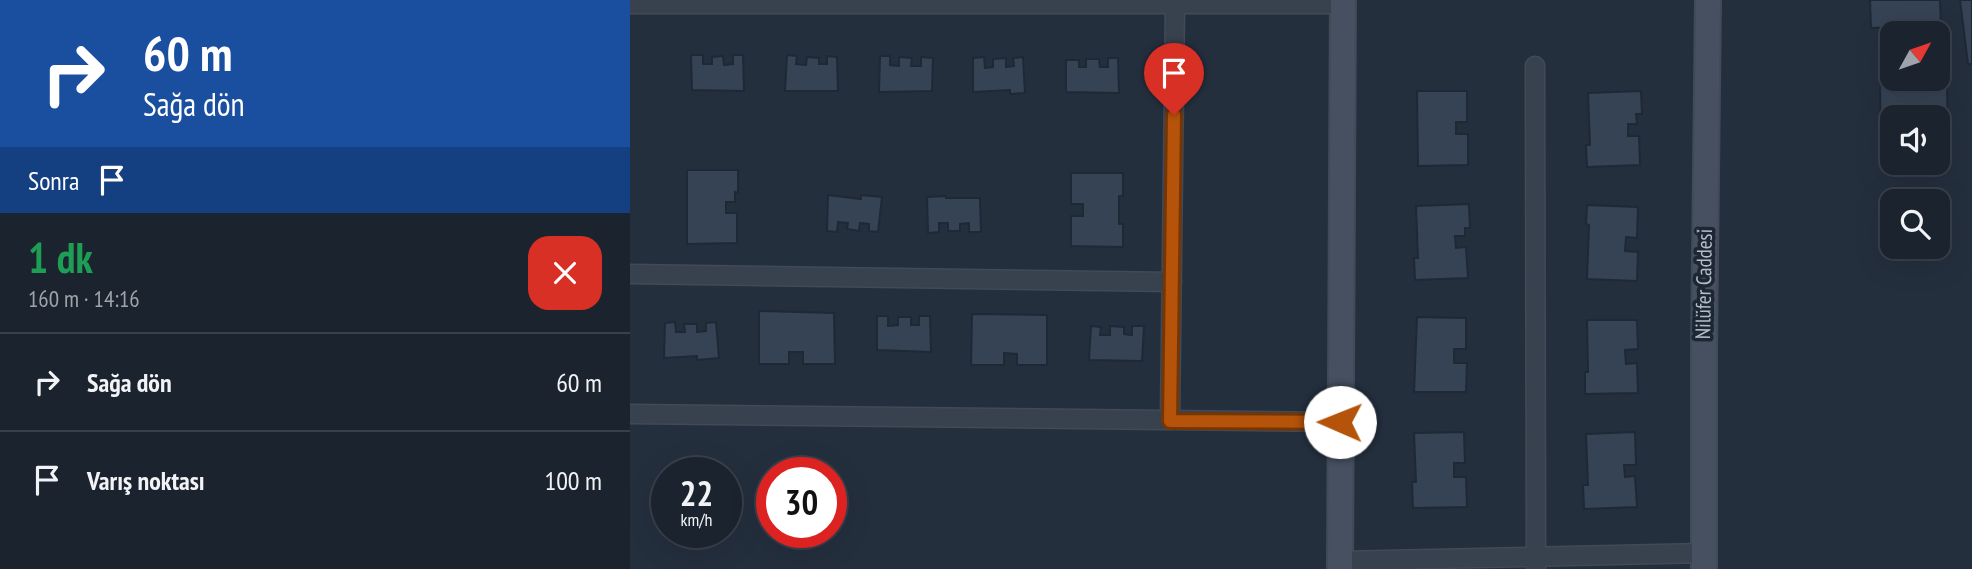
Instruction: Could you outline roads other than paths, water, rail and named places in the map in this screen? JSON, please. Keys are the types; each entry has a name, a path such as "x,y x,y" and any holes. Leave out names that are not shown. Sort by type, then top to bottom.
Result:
{"street":[{"name":"Nilüfer Caddesi","path":"1704,561 1708,0"},
{"path":"630,4 1343,2 1340,565 1704,561"},
{"path":"1170,421 1175,4"},
{"path":"1535,66 1536,563"},
{"path":"630,274 1172,282"},
{"path":"630,414 1340,422"}]}
